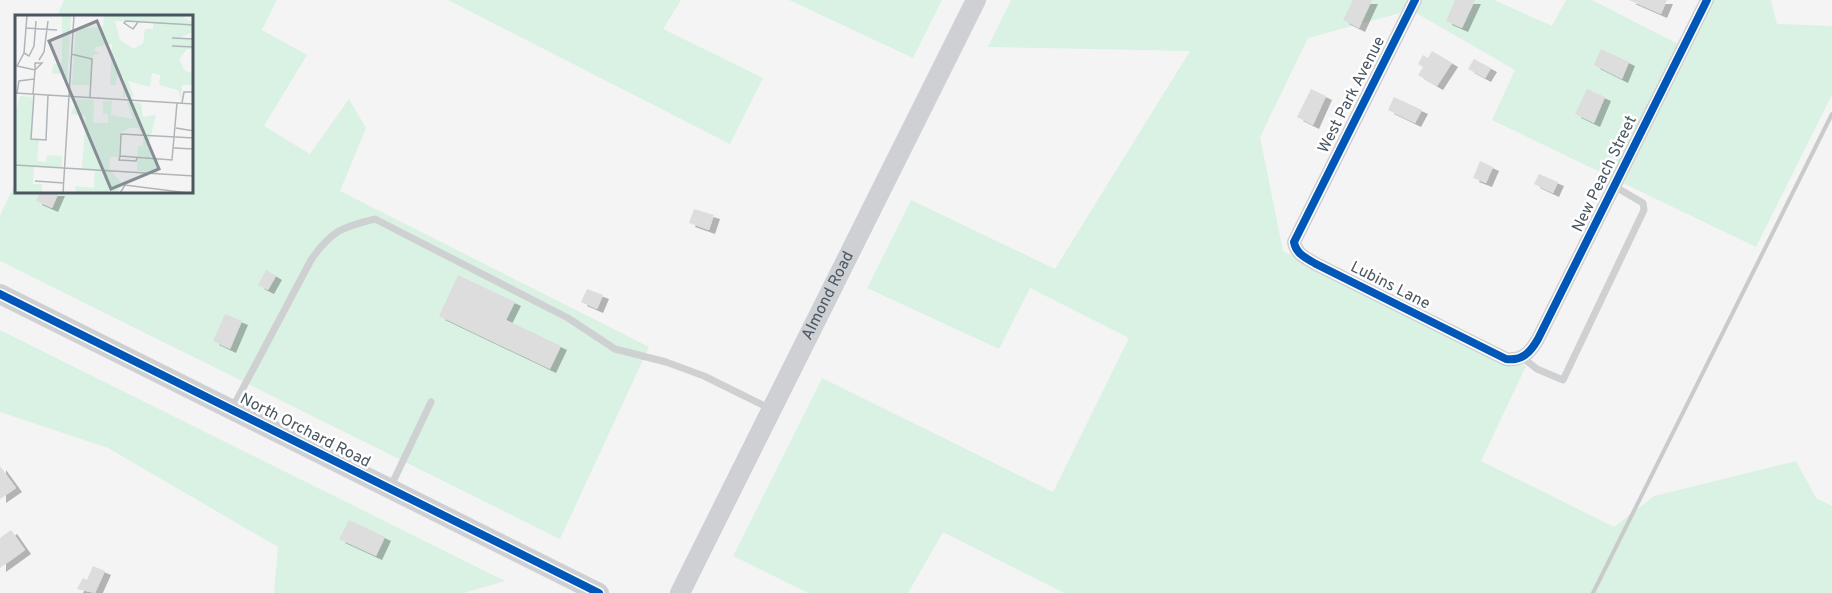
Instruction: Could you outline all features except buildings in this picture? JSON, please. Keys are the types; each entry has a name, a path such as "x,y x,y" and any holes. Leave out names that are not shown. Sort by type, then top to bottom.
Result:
{"street":[{"name":"Almond Road","path":"680,593 976,0"},
{"name":"West Park Avenue","path":"1314,202 1415,0"},
{"name":"New Peach Street","path":"1523,358 1538,339 1707,0"},
{"name":"Lubins Lane","path":"1314,202 1294,242 1301,255 1506,359 1523,358"},
{"name":"North Orchard Road","path":"0,294 599,593"}],"lane":[{"path":"1523,358 1537,369 1563,380 1644,210 1643,203 1614,186"},
{"path":"232,410 311,260 324,240 342,227 375,219 568,318 615,349 666,362 704,376 771,409"},
{"path":"390,489 431,402"}],"green space":[{"path":"64,0 277,0 262,30 307,55 264,126 310,154 349,99 366,128 340,191 649,347 560,539 0,261 0,216 15,183 15,194 194,194 194,15 57,15"},
{"path":"448,0 681,0 663,29 763,78 730,144"},
{"path":"789,0 942,0 913,58"},
{"path":"1011,0 1494,0 1552,26 1566,0 1592,0 1682,46 1705,0 1771,0 1777,24 1832,26 1832,95 1756,247 1492,120 1515,70 1411,10 1308,38 1260,137 1283,251 1526,366 1481,461 1614,527 1654,496 1796,461 1816,498 1832,506 1832,593 1064,593 943,532 908,593 808,593 733,556 822,378 1053,492 1129,338 1030,288 999,349 867,288 911,200 1055,269 1190,51 988,47"},
{"path":"0,330 505,581 464,593 274,593 278,547 108,448 0,412"}],"railway":[{"path":"1593,593 1832,114"}],"cycle path":[{"path":"1415,0 1294,242 1295,246 1302,255 1316,264 1506,359 1517,359 1525,355 1538,339 1707,0"},
{"path":"0,294 599,593"}]}
